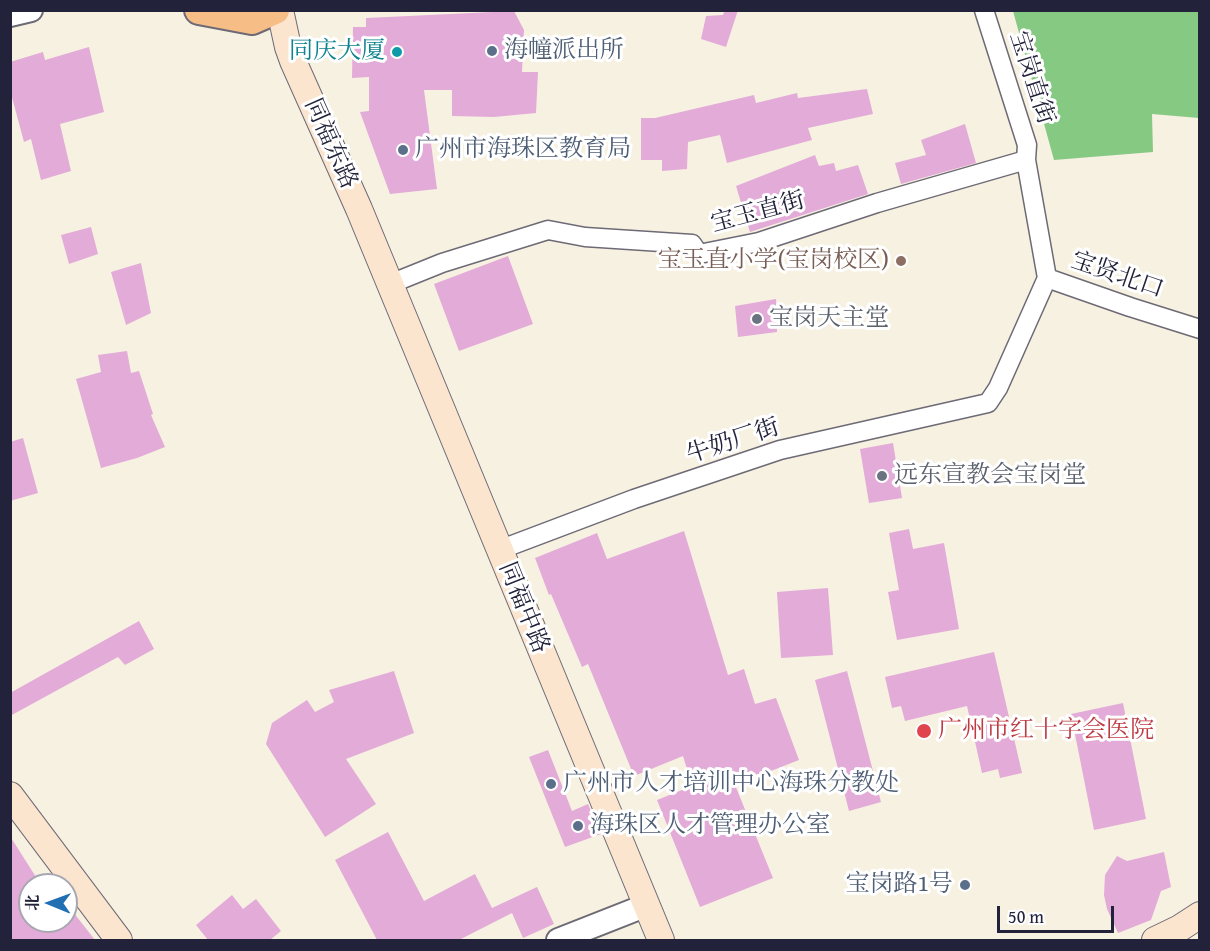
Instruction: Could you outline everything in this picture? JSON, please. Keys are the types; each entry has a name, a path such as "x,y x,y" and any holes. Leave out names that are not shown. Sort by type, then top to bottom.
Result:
{"main road":[{"path":"201,11 252,20 275,10"},
{"name":"同福东路","path":"280,10 293,61 388,280"},
{"name":"同福中路","path":"388,280 660,940"},
{"path":"10,795 119,940"},
{"path":"1155,940 1180,928 1198,924"}],"street":[{"path":"10,15 31,10"},
{"name":"宝岗直街","path":"984,10 1027,145 1026,160"},
{"path":"1026,160 1047,278"},
{"name":"宝玉直街","path":"388,280 548,230 585,237 693,244 699,254 759,242 877,203 1026,160"},
{"name":"宝贤北口","path":"988,403 998,388 1047,278 1200,328"},
{"name":"牛奶厂街","path":"499,550 634,499 780,450 988,403"},
{"path":"558,940 647,905"}],"green space":[{"path":"1013,11 1199,11 1199,118 1152,114 1153,152 1054,160"}],"building":[{"path":"725,10 738,10 726,47 701,39 706,16 723,15"},
{"path":"514,11 524,30 522,72 538,72 536,113 494,117 452,116 452,90 424,90 437,189 390,194 360,112 369,111 369,77 352,78 353,27 366,27 366,18"},
{"path":"89,47 104,112 60,124 71,171 41,180 31,139 24,142 10,90 10,62 43,52 45,60"},
{"path":"867,89 873,114 808,128 812,140 727,163 720,135 688,142 687,169 662,171 662,160 641,160 641,118 655,118 754,95 756,103 797,93 798,98"},
{"path":"965,124 976,163 901,184 895,163 926,155 921,140"},
{"path":"815,155 819,166 834,163 836,171 858,165 868,194 750,232 736,186"},
{"path":"91,227 98,254 69,264 61,235"},
{"path":"508,256 533,324 459,351 434,284"},
{"path":"141,263 151,313 126,325 111,272"},
{"name":"宝岗天主堂","path":"776,299 777,332 738,337 735,306"},
{"path":"127,351 131,373 139,371 153,414 151,415 165,447 101,468 76,379 101,372 98,355"},
{"path":"23,438 38,493 10,501 10,442"},
{"name":"远东宣教会宝岗堂","path":"893,443 902,498 869,503 860,449"},
{"path":"909,529 913,549 944,543 959,629 897,640 888,592 899,590 889,533"},
{"path":"684,531 728,675 744,669 755,704 776,698 799,760 735,785 773,878 700,907 657,800 692,786 683,756 634,776 588,664 582,667 535,558 597,533 607,559"},
{"path":"828,588 833,655 781,658 777,592"},
{"path":"139,621 154,649 125,665 118,657 10,716 10,693"},
{"path":"994,652 1022,773 1000,778 998,769 982,773 967,706 905,721 901,706 892,708 885,677"},
{"path":"394,671 414,733 346,759 376,804 325,837 266,744 272,723 307,700 315,712 334,702 329,690"},
{"path":"847,671 881,802 849,811 815,680"},
{"path":"1123,703 1146,819 1094,830 1071,714"},
{"path":"548,750 572,811 588,804 601,834 565,847 529,757"},
{"path":"388,832 424,901 475,874 492,908 537,887 554,924 523,938 512,913 459,940 377,940 335,860"},
{"path":"10,836 33,873 18,873 18,933 78,933 78,918 95,940 10,940"},
{"path":"1164,852 1171,887 1161,891 1151,920 1118,933 1107,909 1104,895 1105,875 1117,856 1127,861"},
{"path":"232,895 243,909 256,899 281,931 270,940 208,940 196,925"}],"place":[{"name":"海幢派出所","path":"492,51"},
{"name":"同庆大厦","path":"397,52"},
{"name":"广州市海珠区教育局","path":"403,150"},
{"name":"宝玉直小学(宝岗校区)","path":"901,261"},
{"name":"宝岗天主堂","path":"757,319"},
{"name":"远东宣教会宝岗堂","path":"882,476"},
{"name":"广州市红十字会医院","path":"924,731"},
{"name":"广州市人才培训中心海珠分教处","path":"551,784"},
{"name":"海珠区人才管理办公室","path":"578,826"},
{"name":"宝岗路1号","path":"965,885"}]}
